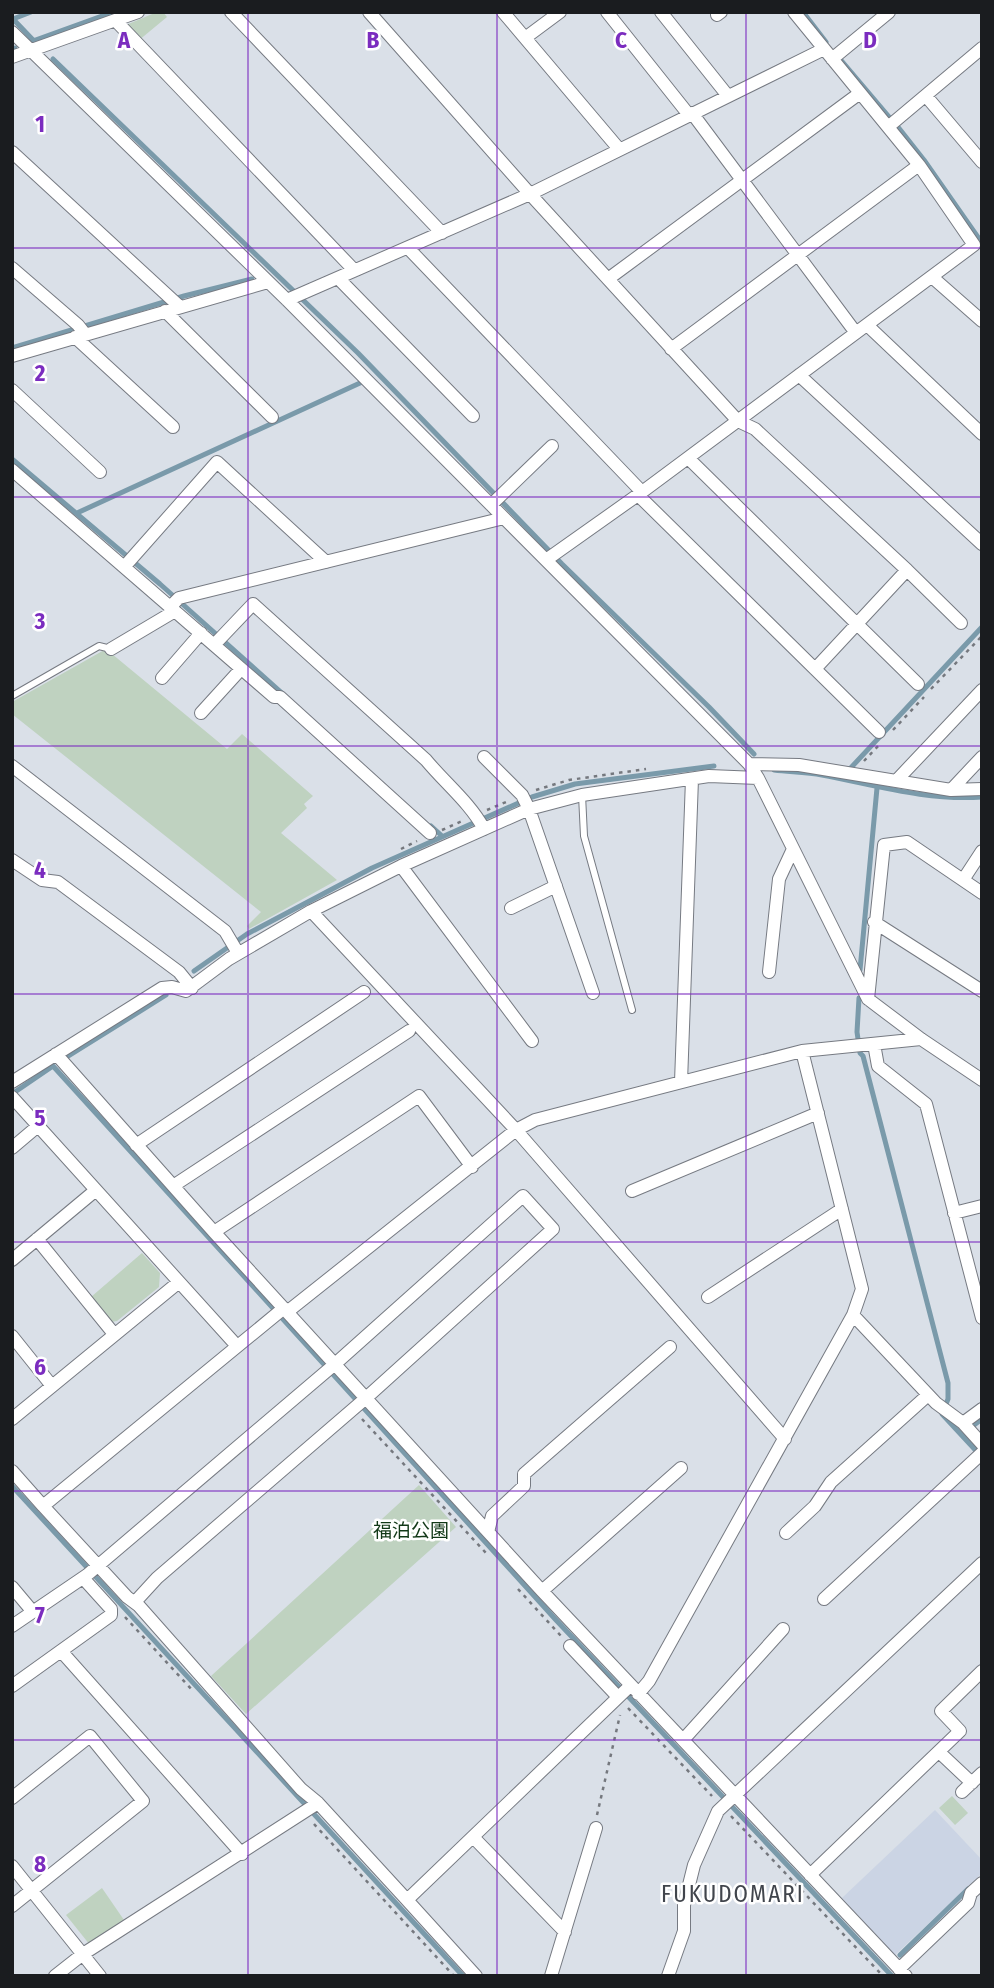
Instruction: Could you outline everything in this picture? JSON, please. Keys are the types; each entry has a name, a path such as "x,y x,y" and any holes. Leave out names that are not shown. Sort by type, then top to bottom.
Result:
{"street":[{"path":"12,57 138,12"},
{"path":"231,12 442,233"},
{"path":"369,12 530,194 738,421 755,429 961,623"},
{"path":"503,12 619,149"},
{"path":"525,38 560,12"},
{"path":"607,12 691,114 798,254 861,329 982,434"},
{"path":"661,12 728,96"},
{"path":"551,556 688,458 974,245 919,165 794,12"},
{"path":"294,297 530,194 728,96 828,54 889,12"},
{"path":"115,20 354,270"},
{"path":"12,32 268,282 294,297 497,499 504,518 551,556 749,764 868,999 982,1080"},
{"path":"888,127 982,48"},
{"path":"608,279 860,93"},
{"path":"926,96 982,162"},
{"path":"12,152 176,302"},
{"path":"671,349 919,165"},
{"path":"408,248 640,493 883,737"},
{"path":"12,268 80,331 173,427"},
{"path":"932,276 982,321"},
{"path":"338,278 473,416"},
{"path":"12,356 80,331 165,311 176,302 268,282"},
{"path":"165,311 272,417"},
{"path":"799,375 982,544"},
{"path":"12,390 100,472"},
{"path":"497,499 552,446"},
{"path":"688,458 918,684"},
{"path":"130,561 217,462 326,562"},
{"path":"12,470 130,561 201,633 219,640 242,668 274,697 280,697 430,833"},
{"path":"111,649 175,604 326,562 504,518"},
{"path":"815,669 907,570"},
{"path":"219,640 253,604 426,760 481,823"},
{"path":"162,678 201,633"},
{"path":"201,713 242,668"},
{"path":"896,781 982,690"},
{"path":"484,757 526,803 593,993"},
{"path":"951,790 982,757"},
{"path":"749,764 799,765 951,790 982,789"},
{"path":"12,766 227,934 237,951"},
{"path":"12,1082 60,1059 162,988 172,987 186,991 192,988 237,951 481,823 526,803 709,776 758,778"},
{"path":"681,1082 692,779"},
{"path":"868,999 884,845 906,842 982,893"},
{"path":"769,972 779,879 793,849"},
{"path":"963,880 982,851"},
{"path":"12,860 42,880 58,882 179,972 192,988"},
{"path":"401,866 532,1041"},
{"path":"511,908 556,886"},
{"path":"311,911 516,1130 785,1439"},
{"path":"874,922 982,991"},
{"path":"136,1145 365,992"},
{"path":"173,1186 409,1031"},
{"path":"43,1506 237,1346 472,1167 516,1130 535,1120 803,1051 921,1039"},
{"path":"864,1045 878,1066 926,1104 981,1312"},
{"path":"407,1900 626,1692 649,1681 853,1315 862,1289 803,1051"},
{"path":"60,1059 214,1233 359,1404 488,1532 542,1591 626,1692"},
{"path":"214,1233 419,1096 472,1167"},
{"path":"12,1097 237,1346"},
{"path":"632,1191 818,1113"},
{"path":"12,1148 38,1126"},
{"path":"12,1260 96,1190"},
{"path":"12,1626 91,1572 330,1369 523,1196 553,1229 359,1404 157,1577 135,1602"},
{"path":"954,1213 982,1206"},
{"path":"708,1297 842,1209"},
{"path":"37,1239 114,1334"},
{"path":"12,1419 179,1282"},
{"path":"824,1599 981,1451 963,1423 928,1395 853,1315"},
{"path":"12,1336 52,1386"},
{"path":"488,1532 492,1516 524,1486 524,1475 670,1347"},
{"path":"786,1533 815,1506 831,1482 928,1395"},
{"path":"963,1423 982,1409"},
{"path":"542,1591 681,1468"},
{"path":"12,1471 43,1506 91,1572 111,1609 111,1615 12,1686"},
{"path":"668,1976 684,1931 684,1905 694,1865 710,1826 728,1801 982,1563"},
{"path":"91,1572 135,1602 301,1789 310,1809 407,1900 476,1976"},
{"path":"12,1587 33,1612"},
{"path":"682,1740 783,1629"},
{"path":"570,1646 682,1740 728,1801 810,1875 902,1972 968,1903 971,1893 982,1883"},
{"path":"61,1651 242,1854"},
{"path":"810,1875 960,1731 941,1710 982,1671"},
{"path":"12,1798 90,1736 143,1801 12,1906"},
{"path":"939,1752 967,1788 982,1773"},
{"path":"55,1976 83,1954 310,1809"},
{"path":"551,1976 596,1828"},
{"path":"474,1838 565,1931"},
{"path":"12,1866 100,1976"}],"lane":[{"path":"12,696 99,646 111,649"},
{"path":"582,795 584,836 632,1010"}],"path":[{"path":"847,773 982,636"},
{"path":"359,1404 493,1560"},
{"path":"519,1589 570,1646"},
{"path":"626,1692 626,1709"},
{"path":"596,1828 596,1818 621,1712 629,1707 728,1801 883,1976"},
{"path":"310,1809 454,1976"}],"shaded area":[{"path":"935,1810 982,1860 982,1873 895,1955 842,1898"}],"green space":[{"path":"163,12 167,17 138,41 126,25"},
{"path":"106,649 227,749 242,734 313,796 304,804 307,808 281,833 337,880 249,929 247,926 261,912 12,714 12,702"},
{"path":"142,1253 160,1273 159,1287 117,1321 111,1322 91,1297"},
{"name":"福泊公園","path":"419,1485 456,1527 246,1714 211,1676"},
{"path":"952,1796 968,1813 955,1825 939,1808"},
{"path":"102,1888 124,1920 90,1945 66,1915"}],"waterway":[{"path":"31,12 13,19 34,41"},
{"path":"30,42 113,12"},
{"path":"803,12 826,42"},
{"path":"53,59 358,353 562,564 754,754"},
{"path":"840,59 890,118"},
{"path":"898,127 982,243"},
{"path":"12,348 184,296 252,279"},
{"path":"77,513 360,383"},
{"path":"12,459 160,584 283,694"},
{"path":"846,773 982,627"},
{"path":"194,971 247,934 372,868 532,797 575,784 714,766"},
{"path":"774,770 822,775 941,797 982,797"},
{"path":"860,970 877,788"},
{"path":"431,826 442,836"},
{"path":"62,1060 166,995"},
{"path":"859,998 857,1032 860,1053 863,1056 948,1383 948,1399 942,1414 980,1455"},
{"path":"12,1094 53,1066 556,1620 892,1976"},
{"path":"974,1425 982,1419"},
{"path":"12,1486 463,1976"},
{"path":"900,1955 968,1889"}],"district":[{"name":"FUKUDOMARI","path":"733,1894"}]}
